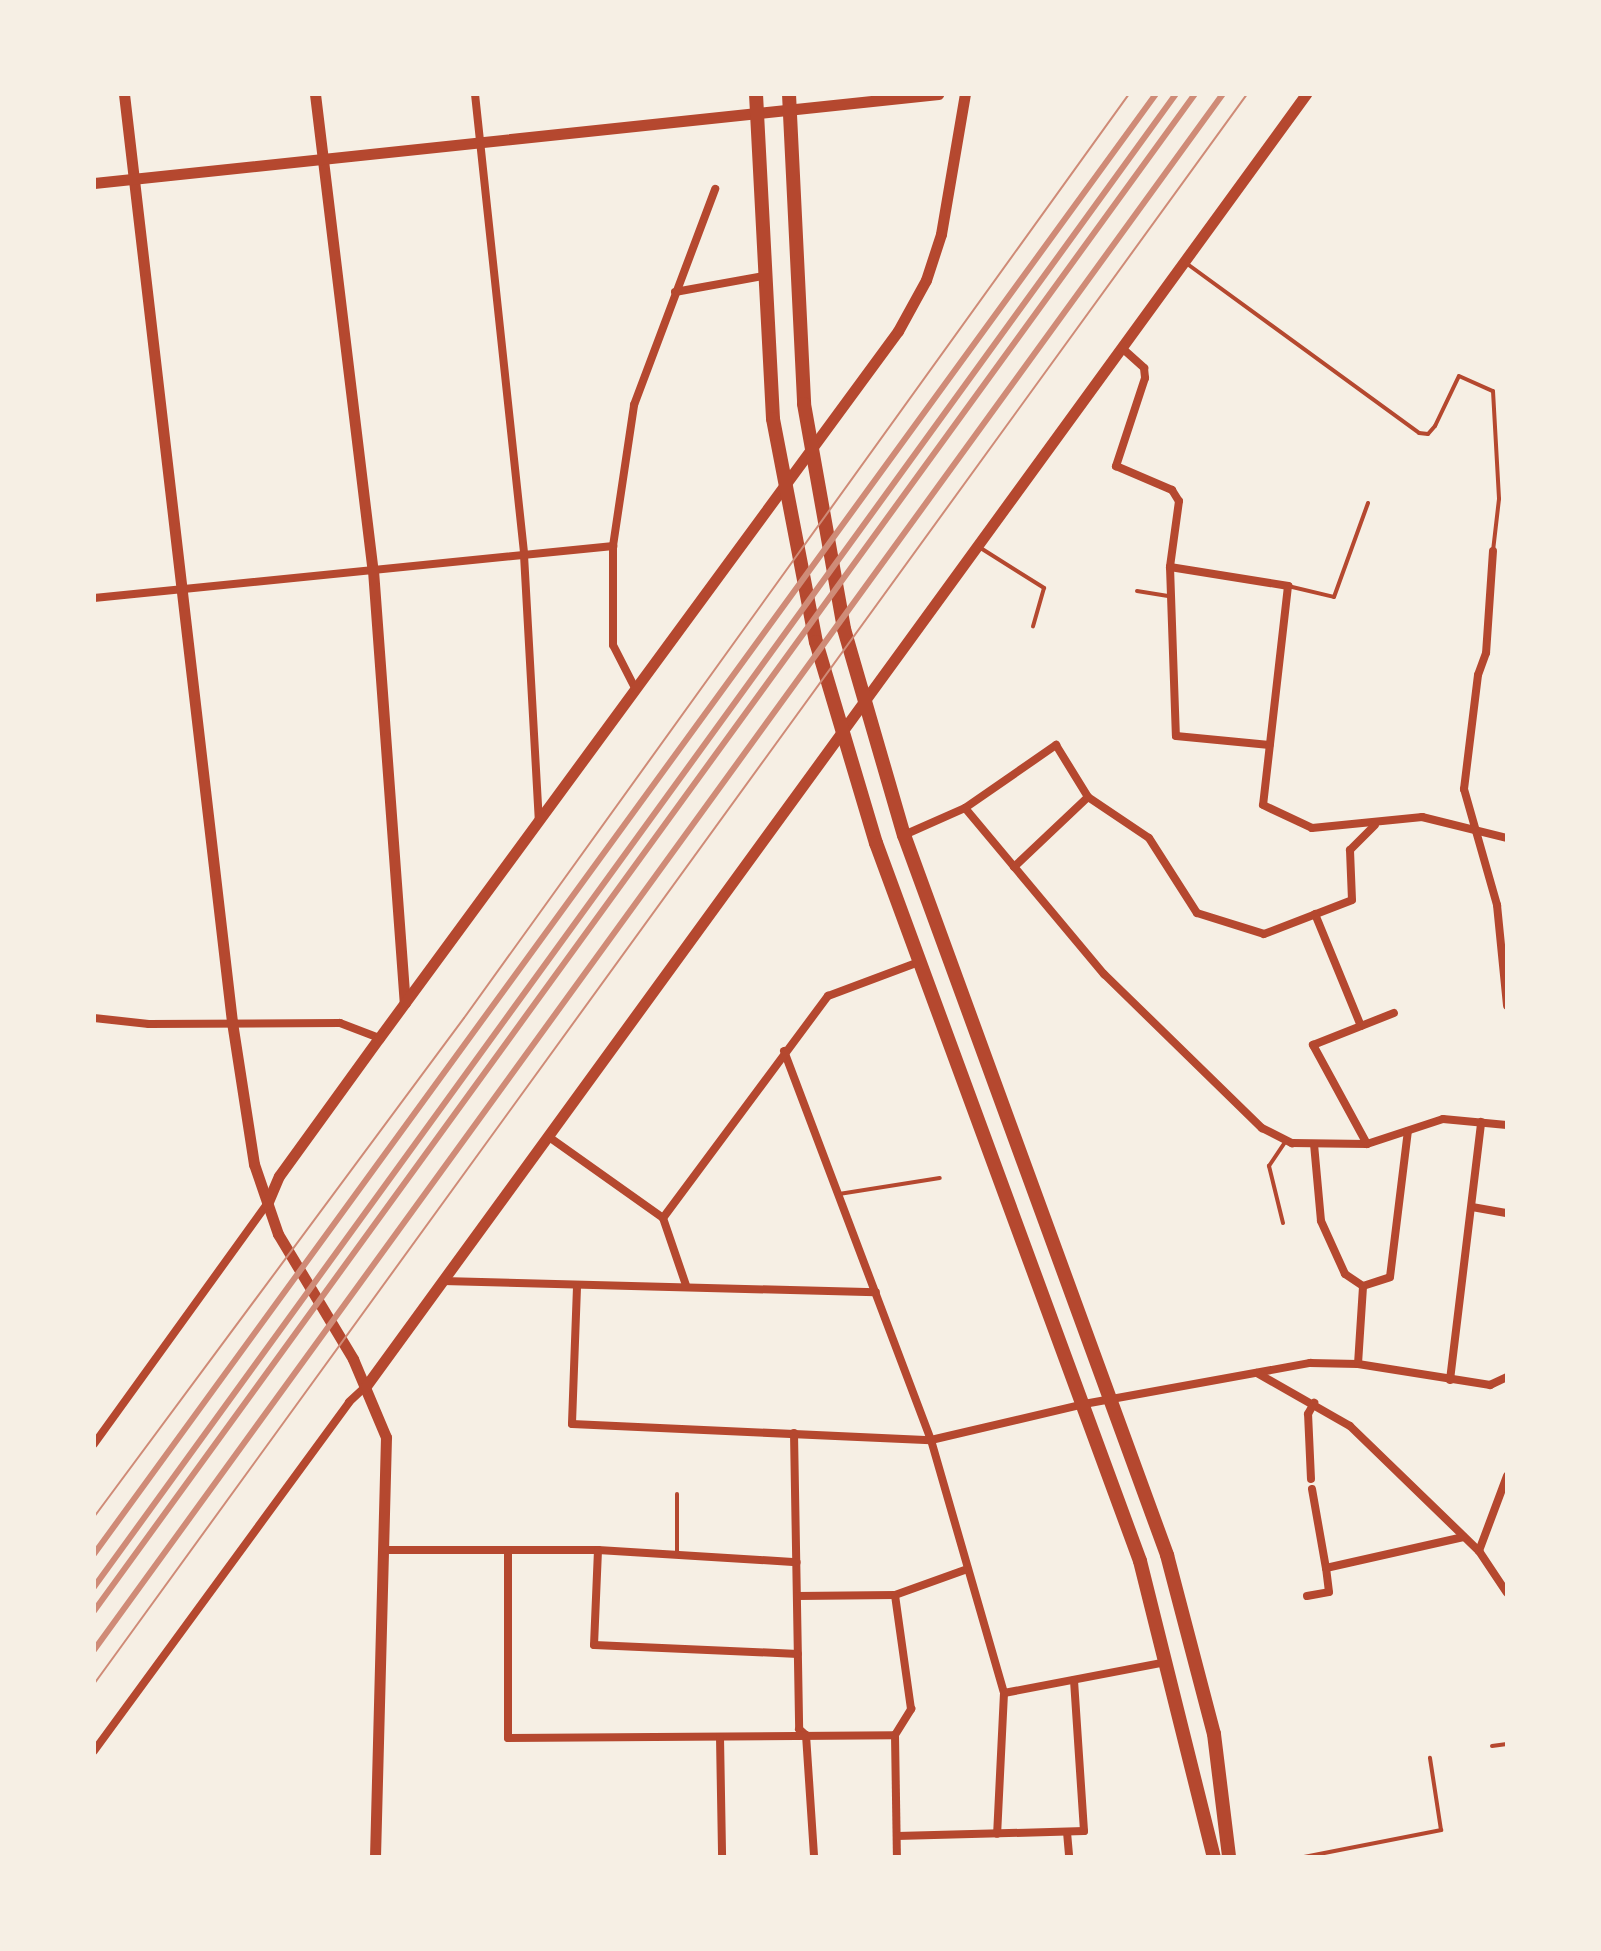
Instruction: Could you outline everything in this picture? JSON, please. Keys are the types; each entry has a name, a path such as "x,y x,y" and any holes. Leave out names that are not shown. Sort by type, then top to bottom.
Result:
{"main road":[{"path":"756,94 763,276 773,419 841,736 919,962 1140,1561 1168,1662 1214,1857"},
{"path":"789,94 799,346 811,451 863,701 904,835 1113,1398 1196,1655 1214,1734 1229,1857"}],"street":[{"path":"124,94 131,179 184,589 232,1022 254,1164 278,1234 366,1386 386,1437 375,1857"},
{"path":"315,94 373,570 405,1003"},
{"path":"475,94 524,555 539,820"},
{"path":"94,183 938,94"},
{"path":"94,1444 267,1204 279,1176 898,331 926,280 941,234 965,94"},
{"path":"94,1751 339,1415 366,1386 549,1137 1306,94"},
{"path":"635,688 613,645 613,546 634,405 715,189"},
{"path":"675,292 763,276"},
{"path":"1122,348 1144,368 1145,378 1116,466 1172,490 1179,501 1170,567 1176,736 1270,745"},
{"path":"94,598 613,546"},
{"path":"1493,551 1486,653 1478,675 1464,789 1497,905 1507,1006"},
{"path":"1170,567 1288,586 1263,805 1312,828 1422,817 1507,838"},
{"path":"904,835 965,808 1056,745 1088,797 1149,838 1197,913 1223,925 1264,934 1352,900 1350,850 1376,824"},
{"path":"1014,867 1088,797"},
{"path":"965,808 1104,974 1262,1128 1286,1140 1314,1144 1367,1144 1443,1119 1507,1125"},
{"path":"1315,914 1361,1026"},
{"path":"663,1218 784,1051 828,996 919,962"},
{"path":"1367,1144 1313,1045 1394,1013"},
{"path":"94,1018 149,1024 340,1023 379,1038"},
{"path":"784,1051 931,1440 965,1570 1004,1693 997,1834"},
{"path":"1450,1380 1481,1122"},
{"path":"1363,1286 1390,1277 1408,1131"},
{"path":"549,1137 663,1218 686,1285"},
{"path":"1314,1144 1321,1221 1345,1274 1363,1286"},
{"path":"1472,1207 1507,1213"},
{"path":"443,1281 577,1287 686,1285 876,1292"},
{"path":"1358,1364 1363,1286"},
{"path":"577,1287 572,1424 931,1440 1113,1398 1310,1363 1358,1364 1490,1385 1507,1377"},
{"path":"1256,1373 1314,1403 1386,1458 1479,1551 1507,1593"},
{"path":"1307,1596 1329,1592 1312,1484 1308,1414 1314,1403"},
{"path":"794,1433 799,1729 806,1735 814,1857"},
{"path":"1479,1551 1507,1476"},
{"path":"1326,1568 1464,1537"},
{"path":"384,1550 598,1550 797,1562"},
{"path":"508,1550 508,1738 895,1735"},
{"path":"598,1550 594,1645 798,1654"},
{"path":"797,1596 895,1595 965,1570"},
{"path":"895,1595 911,1709 895,1735 897,1857"},
{"path":"1004,1693 1168,1662"},
{"path":"897,1836 1084,1831 1074,1680"},
{"path":"720,1737 722,1857"},
{"path":"1067,1832 1069,1857"}],"lane":[{"path":"1185,261 1419,433 1428,434 1435,426 1459,376 1493,391 1499,499 1493,551"},
{"path":"1288,586 1334,597 1368,503"},
{"path":"977,546 1044,588 1033,626"},
{"path":"1137,591 1171,596"},
{"path":"1283,1223 1269,1166 1286,1140"},
{"path":"839,1194 940,1178"},
{"path":"677,1494 677,1555"},
{"path":"1492,1746 1507,1744"},
{"path":"1304,1857 1441,1830 1430,1758"}],"tram line":[{"path":"94,1517 464,1018 1129,94"},
{"path":"94,1684 1247,94"}],"railway":[{"path":"94,1554 1156,94"},
{"path":"94,1587 1176,94"},
{"path":"94,1611 1195,94"},
{"path":"94,1650 1223,94"}]}
